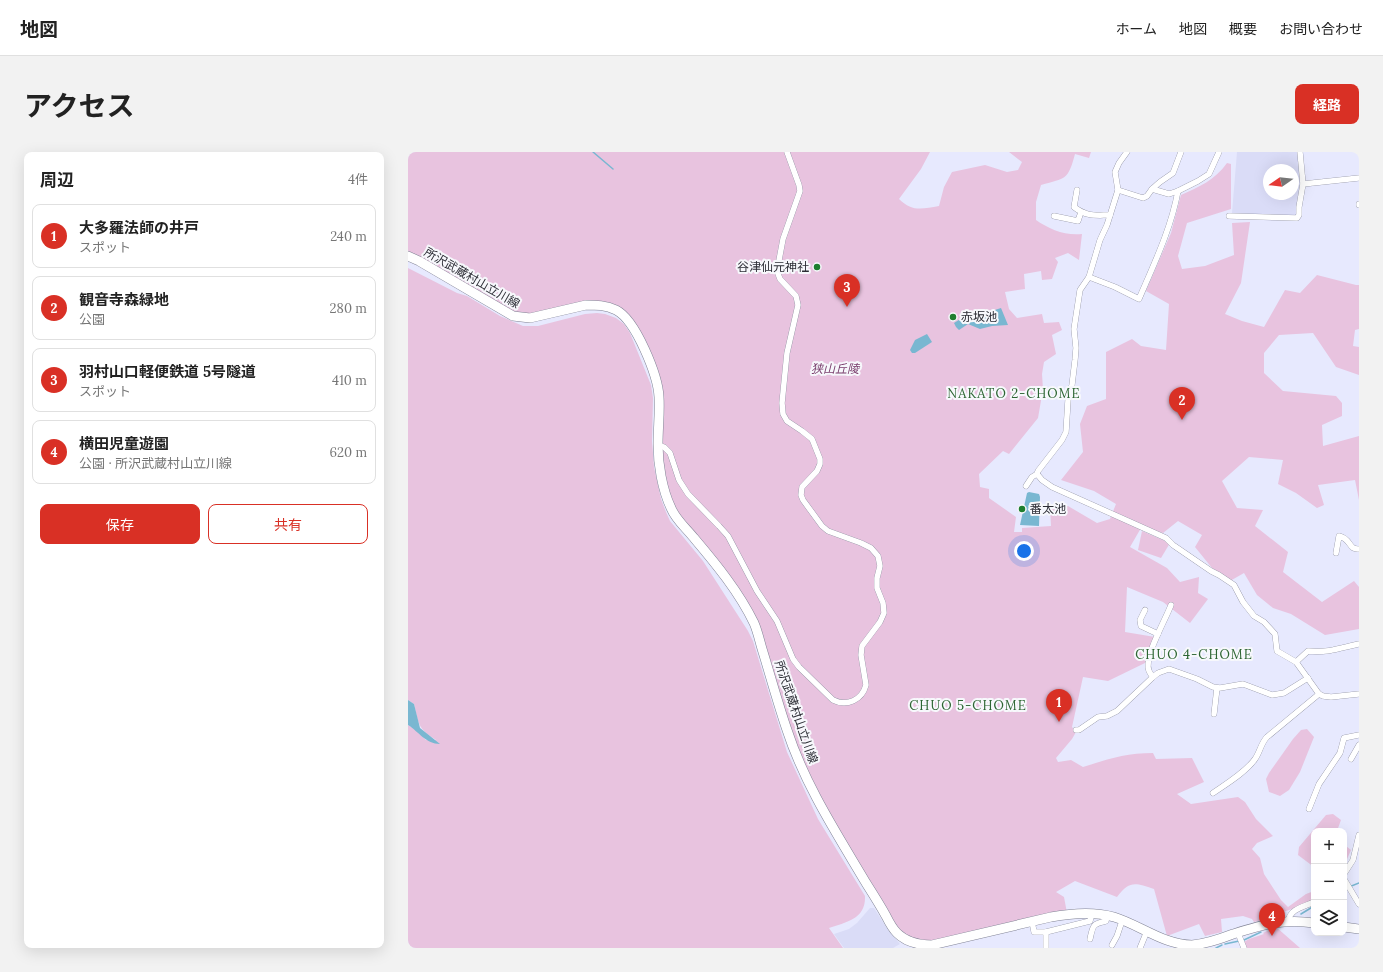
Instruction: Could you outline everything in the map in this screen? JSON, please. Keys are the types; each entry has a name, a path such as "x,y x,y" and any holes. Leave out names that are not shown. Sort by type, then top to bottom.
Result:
{"main road":[{"name":"所沢武蔵村山立川線","path":"408,256 512,316 530,318 586,305 594,305 604,306 616,310 632,324 654,374 659,397 658,445 660,469 670,506 676,517 693,536 736,593 754,624 787,731 804,773 832,827 896,932 910,942 921,947 950,942 1068,913 1092,913 1122,921 1166,940 1191,945 1215,940 1268,923 1288,920 1311,923"},
{"path":"1347,927 1359,929"}],"street":[{"path":"658,445 664,447 670,453 679,480 688,494 728,536 757,591 774,616 790,653 799,667 833,700 840,703 847,703 858,698 866,684 861,655 862,646 880,622 884,612 883,603 877,588 879,562 876,553 871,548 854,540 831,534 825,529 803,500 801,496 802,487 817,471 820,464 820,458 812,439 787,421 783,414 787,353 798,305 796,296 780,279 777,271 783,239 800,191 788,152"},
{"path":"1026,486 1032,477 1037,474 1038,470 1062,440 1066,432 1066,408 1072,385 1076,353 1074,329 1080,290 1089,277 1100,240 1118,190 1115,172 1119,163 1127,152"},
{"path":"1118,190 1143,198 1147,196 1152,189 1173,173 1181,152"},
{"path":"1152,189 1166,194 1178,191 1209,174 1219,152"},
{"path":"1229,216 1298,218 1303,184 1300,152"},
{"path":"1303,184 1359,178"},
{"path":"1077,190 1074,207 1081,212 1090,215 1110,215"},
{"path":"1089,277 1115,287 1139,299 1174,213 1178,191"},
{"path":"1054,216 1078,221 1081,212"},
{"path":"1037,474 1042,480 1052,487 1166,538 1173,545 1211,572 1219,574 1234,585 1243,602 1254,616 1264,622 1275,634 1277,651 1296,662 1319,694 1331,697 1359,694"},
{"path":"1336,553 1340,536 1349,541 1352,548 1359,549"},
{"path":"1153,677 1149,671 1148,662 1158,634 1171,605"},
{"path":"1145,610 1140,620 1141,626 1158,634"},
{"path":"1296,662 1308,651 1320,652 1343,649 1359,644"},
{"path":"1076,730 1079,730 1098,717 1106,716 1117,711 1153,677 1158,673 1169,669 1213,687 1218,688 1243,684 1266,694 1277,695 1284,693 1308,678"},
{"path":"1214,714 1218,688"},
{"path":"1213,793 1250,765 1255,759 1263,741 1319,694"},
{"path":"1310,809 1319,784 1340,753 1344,738 1359,735"},
{"path":"1351,759 1359,744"},
{"path":"1347,869 1353,860 1359,835"},
{"path":"1347,884 1359,904"},
{"path":"1288,920 1290,915 1295,910 1311,903"},
{"path":"1032,921 1034,932 1046,932 1090,921 1092,913"},
{"path":"1090,939 1093,926 1106,921 1107,916"},
{"path":"1112,945 1122,921"},
{"path":"1046,932 1046,948"},
{"path":"1140,948 1147,932"},
{"path":"1238,933 1244,948"}],"shaded area":[{"path":"1237,152 1298,152 1302,185 1297,217 1232,213"},
{"name":"赤坂池","path":"1001,308 1008,325 992,326 980,329 968,324 959,330 954,323 962,318 976,316"},
{"name":"赤坂池","path":"927,334 932,342 915,353 912,353 910,350 915,340"},
{"name":"番太池","path":"1027,493 1039,494 1040,497 1039,526 1020,525"},
{"path":"408,700 414,704 420,728 440,744 427,740 408,725"},
{"path":"870,908 874,908 888,930 900,944 893,948 844,948 834,934 849,929 857,923"}],"green space":[{"name":"狭山丘陵","path":"408,152 930,152 921,169 899,199 908,206 922,209 939,206 944,187 952,172 985,165 1007,172 1018,170 1022,162 1009,152 1091,152 1089,158 1075,154 1070,169 1065,177 1041,185 1036,202 1036,220 1063,233 1082,234 1079,260 1068,253 1055,258 1058,262 1052,279 1042,280 1041,271 1024,274 1025,289 1005,292 1009,309 1017,318 1042,314 1044,323 1059,322 1062,330 1052,335 1056,354 1044,362 1042,374 1043,389 1038,418 1009,454 1003,451 979,474 980,487 989,489 989,498 1016,517 1014,532 1022,532 1022,528 1051,526 1050,507 1068,506 1097,523 1110,519 1116,504 1094,491 1061,480 1083,452 1080,424 1087,406 1106,399 1106,352 1132,339 1141,346 1166,350 1169,304 1146,291 1171,233 1181,195 1200,186 1212,178 1227,163 1231,164 1231,209 1187,223 1178,256 1182,269 1205,266 1234,255 1232,223 1250,222 1241,283 1225,314 1242,321 1264,327 1285,290 1300,293 1317,275 1359,285 1359,329 1355,330 1353,346 1359,347 1359,375 1336,367 1313,333 1279,335 1264,353 1264,373 1283,391 1336,396 1342,403 1342,416 1322,425 1323,446 1359,436 1359,500 1355,480 1318,485 1324,505 1317,508 1296,493 1278,484 1283,460 1249,457 1222,481 1237,508 1263,510 1255,526 1288,552 1283,572 1322,602 1354,581 1359,587 1359,629 1325,635 1291,614 1273,608 1257,595 1244,573 1230,581 1212,568 1195,547 1202,535 1178,521 1163,533 1141,528 1130,547 1167,568 1180,582 1199,577 1198,593 1208,599 1190,623 1163,602 1127,587 1125,632 1155,637 1145,663 1108,681 1083,677 1072,727 1076,732 1056,758 1058,762 1071,760 1083,767 1117,757 1143,753 1153,753 1156,759 1192,758 1204,782 1177,794 1191,804 1238,797 1245,802 1256,819 1273,836 1257,843 1252,849 1260,858 1264,874 1281,900 1288,907 1311,892 1311,901 1292,909 1278,913 1277,911 1274,913 1275,915 1267,919 1254,922 1252,919 1243,916 1221,919 1222,932 1205,936 1199,924 1167,936 1154,889 1133,884 1129,885 1117,897 1075,881 1056,892 1064,897 1067,913 932,945 903,937 804,773 754,624 736,593 676,517 660,469 659,397 632,324 604,306 522,318 408,256"},
{"path":"408,268 457,293 467,296 500,316 523,326 538,326 585,314 597,313 616,318 624,324 630,333 651,385 653,398 652,441 654,467 661,499 666,512 670,521 703,561 748,631 753,641 787,752 818,819 865,896 864,904 859,915 829,928 843,948 408,948 408,725 416,730 426,740 436,740 422,729 418,721 414,704 408,700"},
{"path":"1142,531 1170,543 1161,558 1138,550"},
{"path":"1307,729 1314,737 1300,772 1289,790 1280,796 1269,792 1266,779 1269,773 1293,739 1301,730"},
{"path":"1333,814 1341,820 1338,828 1315,828 1326,815"},
{"path":"1311,833 1311,865 1298,855 1299,847"},
{"path":"1347,847 1351,850 1347,859"},
{"path":"1276,927 1300,948 1246,948 1244,942 1264,934 1263,933"}],"waterway":[{"path":"593,152 613,169"},
{"path":"1347,888 1359,883"},
{"path":"1301,914 1311,908"},
{"path":"1244,940 1261,932"},
{"path":"1225,944 1239,941"},
{"path":"1216,948 1222,945"}],"place":[{"name":"谷津仙元神社","path":"817,267"},
{"name":"羽村山口軽便鉄道 5号隧道","path":"847,307"},
{"name":"赤坂池","path":"953,317"},
{"name":"観音寺森緑地","path":"1182,420"},
{"name":"番太池","path":"1022,509"},
{"name":"大多羅法師の井戸","path":"1059,722"},
{"name":"横田児童遊園","path":"1272,936"}],"district":[{"name":"NAKATO 2-CHOME","path":"1014,393"},
{"name":"CHUO 4-CHOME","path":"1194,654"},
{"name":"CHUO 5-CHOME","path":"968,705"}]}
